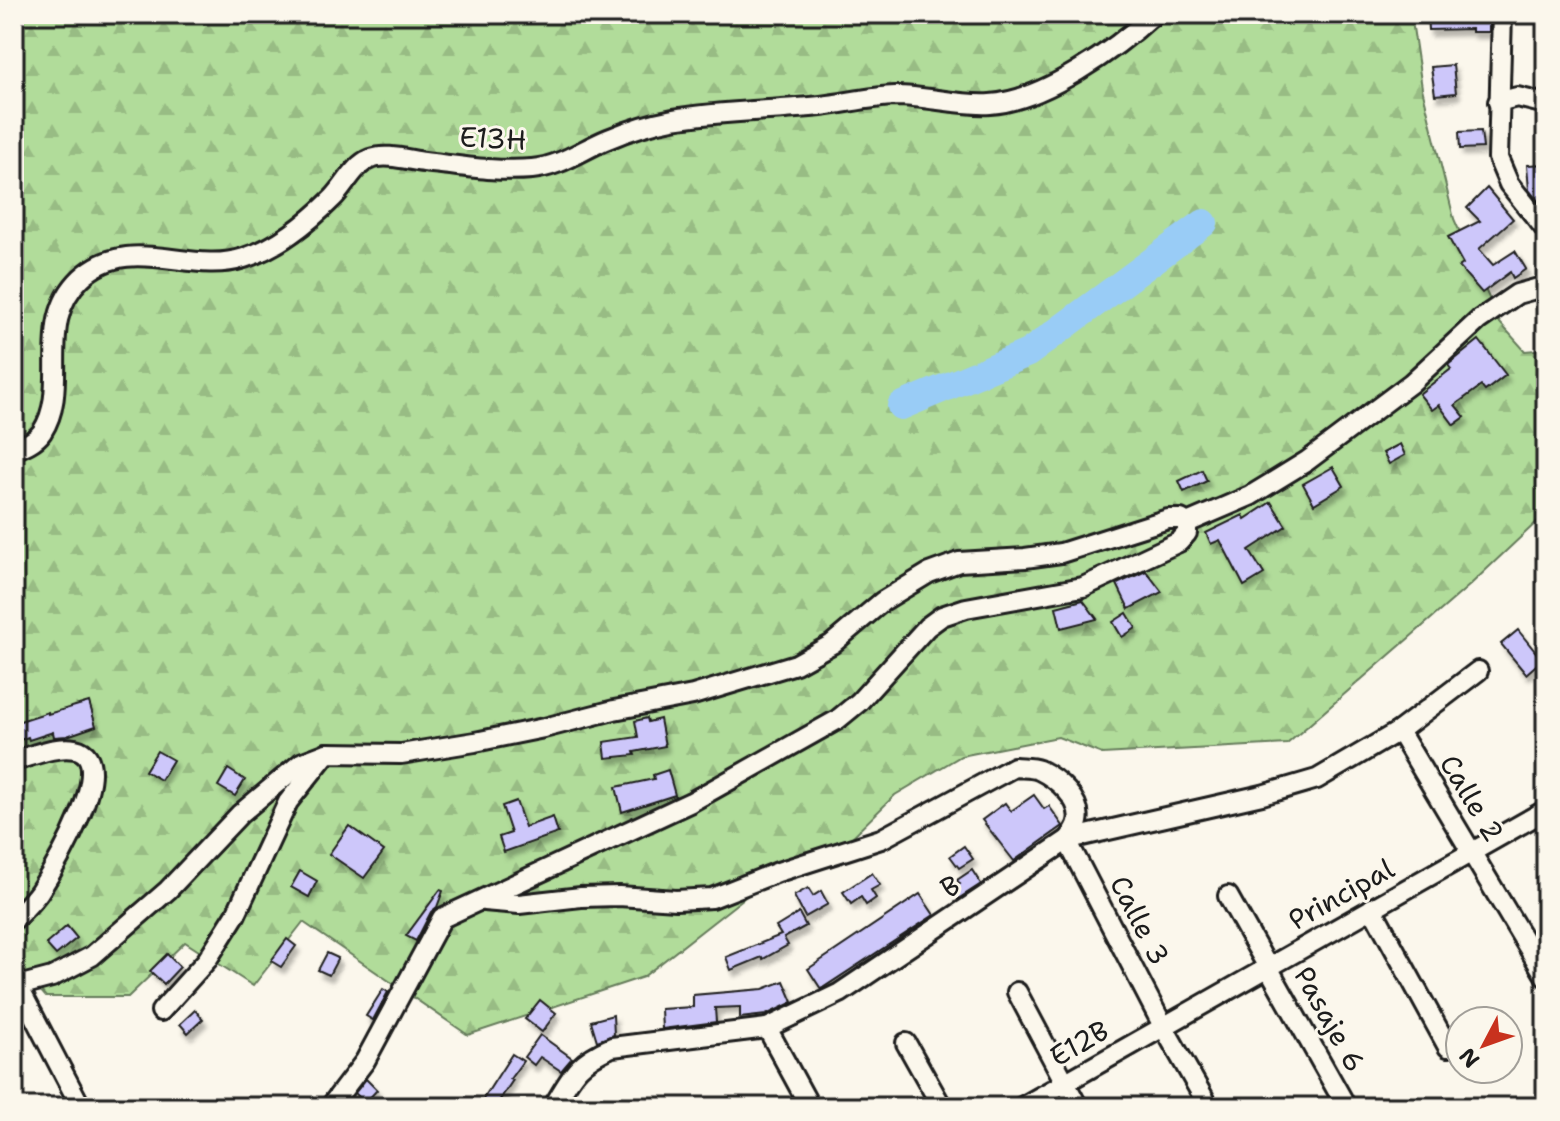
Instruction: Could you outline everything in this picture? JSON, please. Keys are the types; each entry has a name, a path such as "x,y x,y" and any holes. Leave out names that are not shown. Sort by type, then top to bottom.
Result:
{"street":[{"name":"E13H","path":"14,450 42,434 55,390 53,342 61,307 80,279 104,262 129,255 197,262 244,258 285,240 335,197 352,174 369,159 387,157 467,167 530,169 554,164 608,139 670,119 822,106 892,96 993,104 1027,95 1066,79 1154,14"},
{"path":"1502,14 1498,158 1509,184 1546,230"},
{"path":"1498,102 1517,97 1546,104"},
{"path":"1187,523 1250,496 1307,461 1411,383 1479,320 1517,294 1546,286"},
{"path":"81,1107 16,986 52,977 92,956 168,890 240,814 301,763 327,753 401,754 544,728 614,710 693,695 796,664 832,644 883,601 929,573 959,562 1061,553 1168,519 1181,519 1187,523"},
{"path":"330,1107 365,1061 442,918 691,802 837,720 859,702 927,627 942,616 966,608 1083,587 1179,542 1187,533 1187,523"},
{"name":"B","path":"553,1107 573,1073 589,1057 612,1047 767,1028 840,993 1069,839 1262,795 1317,779 1399,731 1478,671"},
{"name":"Calle 2","path":"1399,731 1546,977"},
{"path":"14,761 46,751 75,749 86,755 92,767 92,776 68,842 38,893 14,920"},
{"path":"161,1011 207,960 236,914 288,802 327,753"},
{"path":"481,901 519,904 581,897 712,898 778,872 881,839 1014,767 1036,769 1058,782 1071,797 1077,808 1078,822 1069,839"},
{"name":"Principal","path":"1163,1026 1546,810"},
{"name":"Calle 3","path":"1069,839 1163,1026 1209,1107"},
{"name":"Pasaje 6","path":"1228,896 1342,1099"},
{"path":"1372,908 1444,1040"},
{"path":"1017,992 1078,1107"},
{"name":"E12B","path":"1022,1107 1163,1026"},
{"path":"767,1028 810,1107"},
{"path":"906,1043 942,1107"}],"green space":[{"path":"14,14 1411,14 1422,88 1454,219 1500,323 1525,351 1546,349 1546,517 1541,518 1470,585 1287,744 1102,754 1058,737 961,756 895,795 838,851 753,891 643,977 468,1035 303,922 253,986 185,942 128,997 46,997 14,960"}],"building":[{"path":"1427,14 1489,14 1489,32 1472,32 1472,29 1428,30"},
{"path":"1453,65 1456,93 1435,95 1431,67"},
{"path":"1481,131 1483,148 1460,149 1459,132"},
{"path":"1546,164 1546,211 1529,190 1527,165"},
{"path":"1487,188 1513,219 1479,249 1493,265 1515,251 1526,269 1513,278 1510,272 1482,293 1459,267 1463,264 1448,237 1480,221 1467,208"},
{"path":"1479,340 1506,375 1485,391 1481,386 1455,405 1465,417 1454,425 1439,405 1432,410 1419,394 1451,369 1448,365"},
{"path":"1400,444 1405,455 1389,464 1383,453"},
{"path":"1333,467 1344,486 1314,504 1303,484"},
{"path":"1202,470 1207,481 1184,492 1179,481"},
{"path":"1271,502 1286,526 1249,550 1264,574 1244,586 1220,540 1211,544 1206,533 1243,515 1245,519"},
{"path":"1146,571 1162,592 1129,609 1117,584"},
{"path":"1083,600 1097,619 1061,628 1056,607"},
{"path":"1127,613 1136,628 1122,637 1113,622"},
{"path":"1518,630 1542,660 1526,674 1501,644"},
{"path":"89,702 96,726 67,736 54,737 53,732 20,740 14,723"},
{"path":"647,718 648,722 660,719 665,746 634,752 635,755 606,758 604,742 638,737 635,721"},
{"path":"157,751 173,760 161,780 145,771"},
{"path":"228,769 245,780 235,796 218,786"},
{"path":"668,770 675,795 622,812 616,787 654,779 653,775"},
{"path":"1034,795 1044,809 1049,806 1063,826 1014,861 982,820 1005,803 1011,811"},
{"path":"516,801 525,827 553,817 558,833 504,852 499,837 511,833 502,806"},
{"path":"349,826 384,851 364,878 329,854"},
{"path":"964,846 973,859 959,868 950,856"},
{"path":"972,870 981,884 958,899 951,889 960,884 957,880"},
{"path":"300,871 317,881 309,897 291,887"},
{"path":"872,873 880,885 871,890 876,898 866,905 861,897 851,904 843,892"},
{"path":"808,888 813,896 821,891 828,904 805,917 794,896"},
{"path":"440,890 443,891 437,907 431,912 416,941 406,936"},
{"path":"920,894 934,915 821,989 808,969"},
{"path":"799,913 806,926 784,938 788,945 763,959 731,970 726,957 781,935 776,927"},
{"path":"67,926 77,938 56,955 46,944"},
{"path":"287,939 296,946 281,967 271,961"},
{"path":"327,953 338,958 329,975 318,970"},
{"path":"167,954 180,967 164,984 150,971"},
{"path":"784,981 793,1002 766,1015 740,1018 740,1007 715,1008 716,1022 662,1029 661,1009 693,1007 693,995 763,989"},
{"path":"383,989 388,992 373,1020 366,1016"},
{"path":"540,1000 556,1013 542,1032 525,1019"},
{"path":"195,1010 203,1019 188,1033 180,1024"},
{"path":"613,1015 614,1035 597,1041 591,1021"},
{"path":"540,1035 572,1058 561,1071 540,1057 534,1065 524,1057"},
{"path":"512,1054 523,1061 510,1079 513,1080 495,1107 478,1107"},
{"path":"366,1079 377,1090 365,1103 355,1093"}],"waterway":[{"path":"901,406 1028,353 1204,223"}]}
